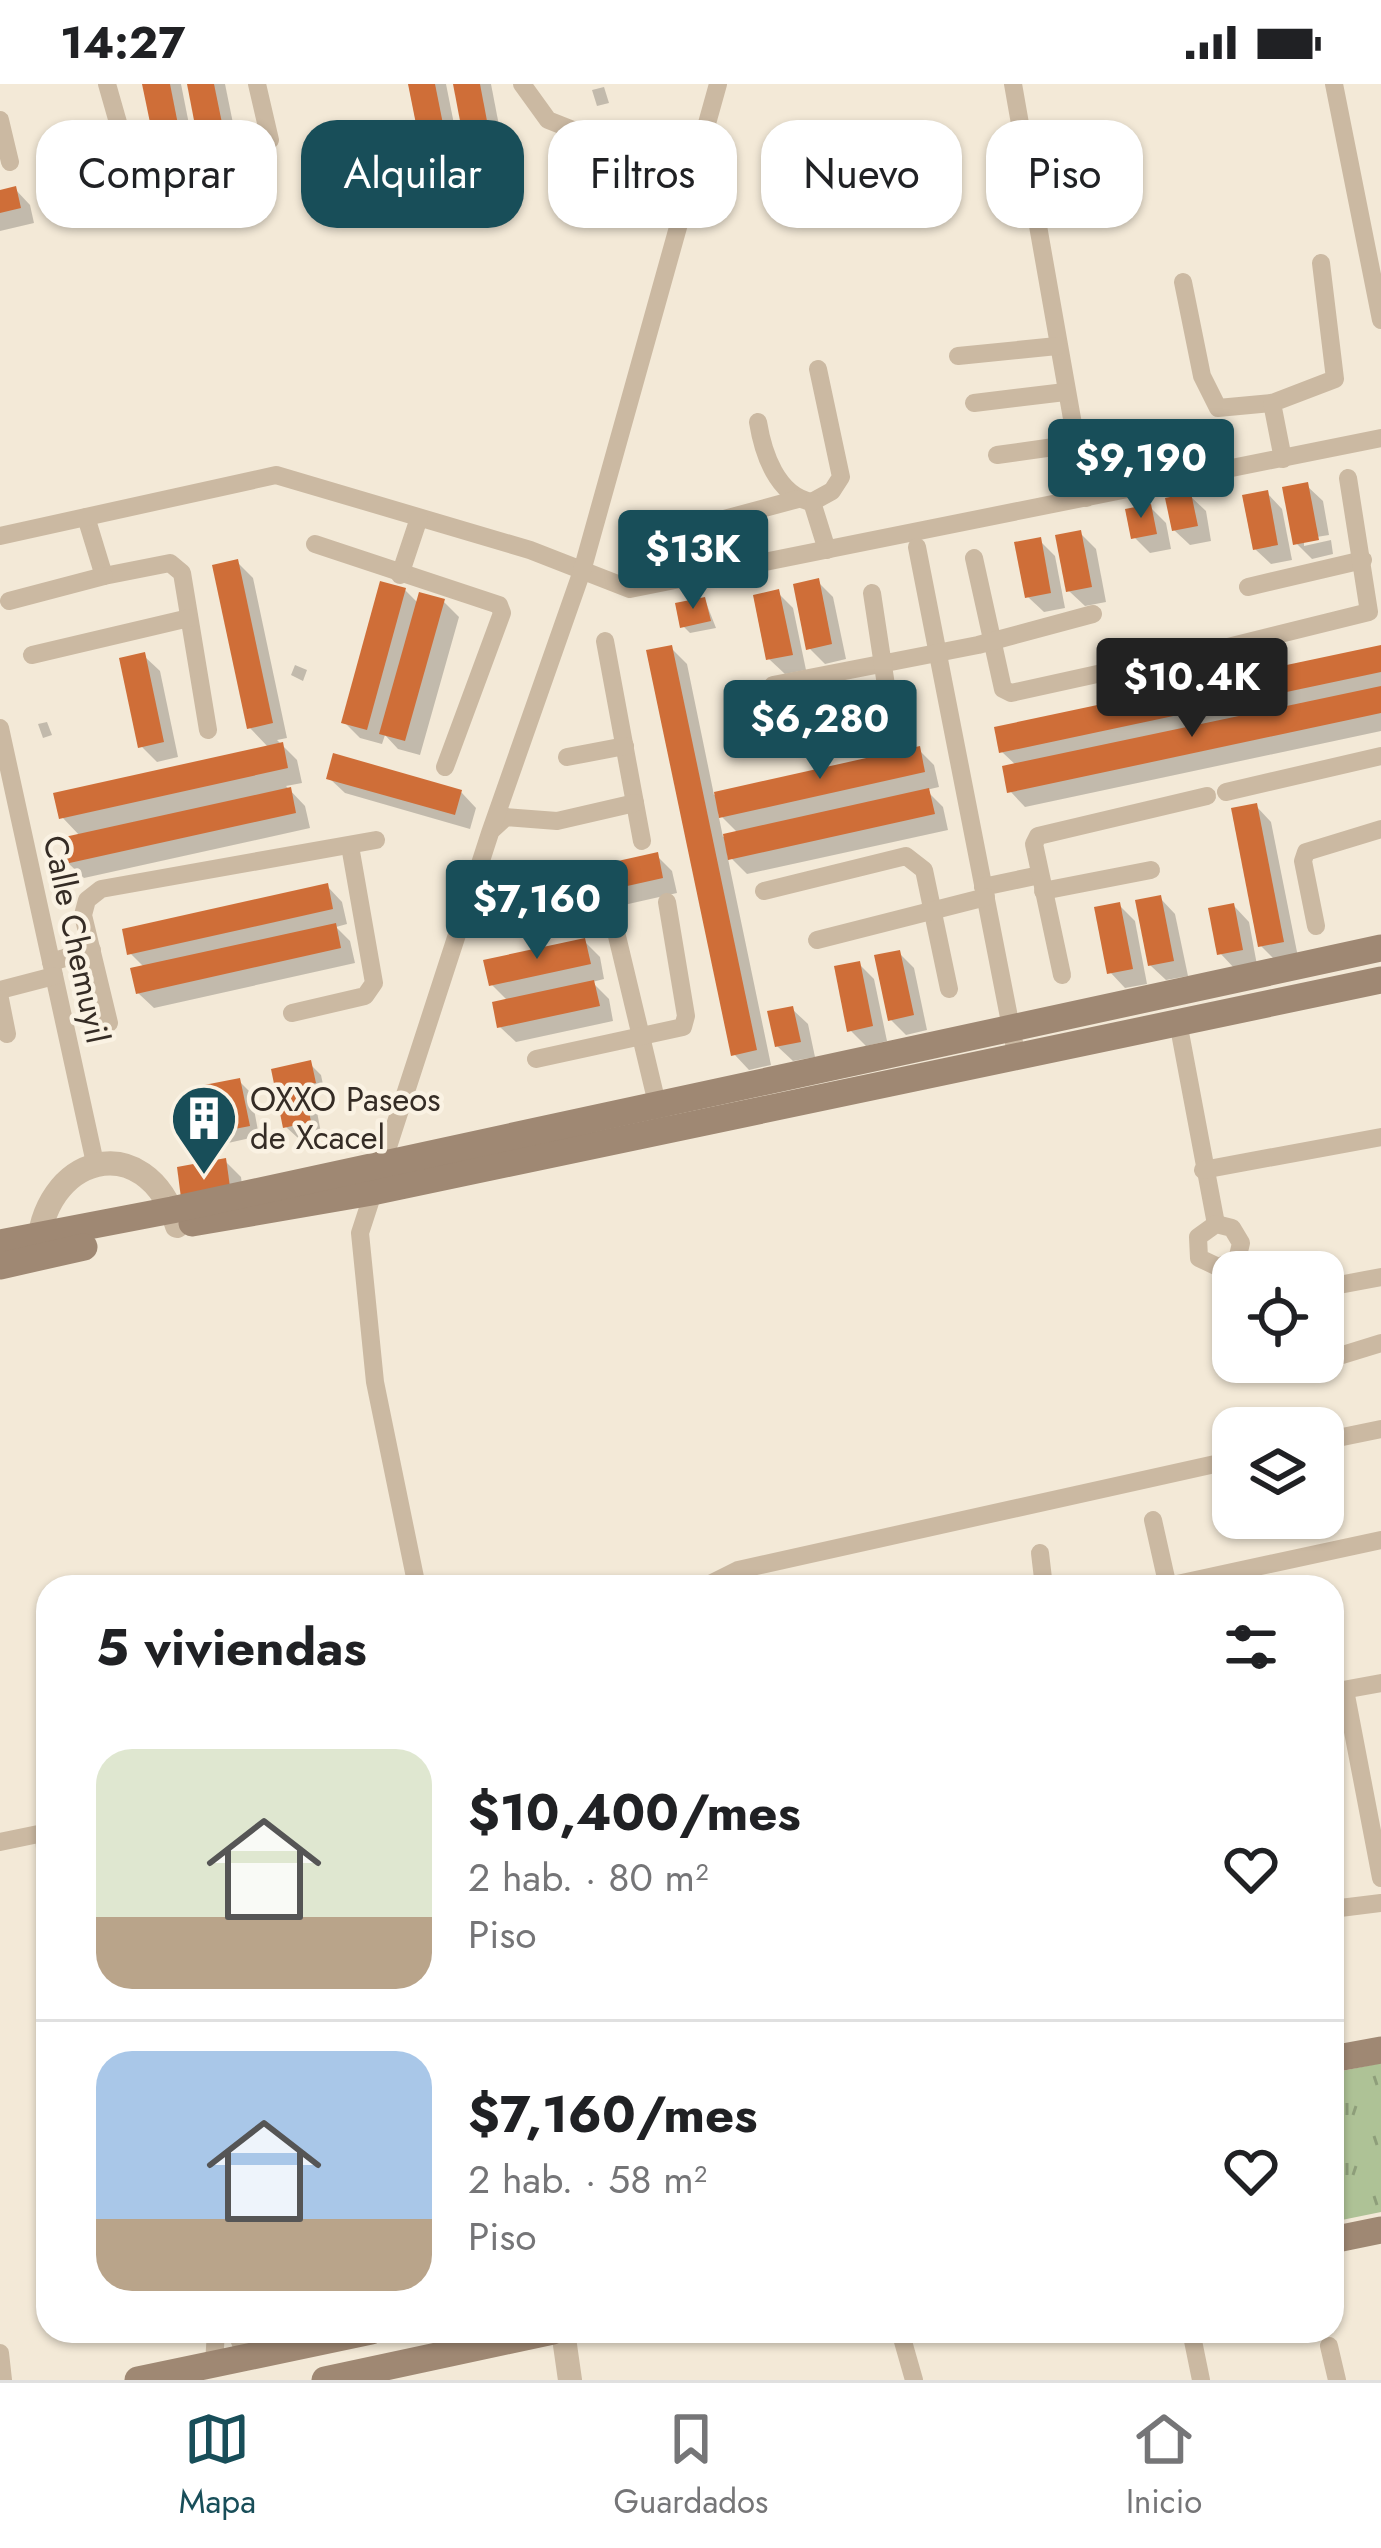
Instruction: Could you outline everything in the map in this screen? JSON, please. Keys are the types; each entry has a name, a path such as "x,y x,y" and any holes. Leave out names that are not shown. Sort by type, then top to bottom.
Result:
{"main road":[{"path":"175,1218 372,1192 660,1117 1013,1040 1381,948"},
{"path":"1013,1040 1178,1022 1381,980"},
{"path":"0,1266 39,1247 175,1218 383,1164 660,1117"},
{"path":"0,1243 39,1247"},
{"path":"1344,2058 1381,2050"},
{"path":"1344,2238 1381,2230"},
{"path":"325,2380 497,2343"},
{"path":"138,2380 214,2364 241,2344"}],"street":[{"path":"107,84 117,120"},
{"path":"256,84 265,120"},
{"path":"523,84 548,120"},
{"path":"414,1575 375,1382 360,1233 490,832 582,572 718,84"},
{"path":"1013,84 1086,498"},
{"path":"1334,84 1381,320"},
{"path":"0,120 10,162"},
{"path":"1358,205 1381,199"},
{"path":"1184,282 1202,376 1217,408 1272,403 1335,379 1321,262"},
{"path":"958,356 1057,346"},
{"path":"702,524 832,491 842,477 818,368"},
{"path":"974,403 1065,392"},
{"path":"1272,403 1282,459"},
{"path":"758,422 774,473 805,500 827,550"},
{"path":"0,536 276,476 530,550 630,589 1381,438"},
{"path":"997,455 1075,444"},
{"path":"1208,652 1362,617 1372,605 1370,565 1348,478"},
{"path":"86,517 104,576"},
{"path":"400,575 419,518"},
{"path":"315,544 400,575 494,601 502,613 445,767"},
{"path":"917,547 1013,1040"},
{"path":"974,558 998,682 1011,692 1170,658"},
{"path":"9,601 104,576 170,563 177,566 208,730"},
{"path":"1248,587 1370,565"},
{"path":"752,749 878,720 890,705 872,592"},
{"path":"772,685 990,641 1093,614"},
{"path":"32,655 189,618"},
{"path":"604,641 642,841"},
{"name":"Calle Chemuyil","path":"0,728 94,1163"},
{"path":"567,758 625,746"},
{"path":"1062,975 1034,844 1045,830 1381,756"},
{"path":"490,832 506,817 557,821 635,803"},
{"path":"1316,926 1303,861 1306,852 1381,829"},
{"path":"109,1023 83,915 87,900 101,889 376,840"},
{"path":"292,1013 365,996 374,983 350,846"},
{"path":"764,891 906,856 924,870 949,989"},
{"path":"817,940 933,911 984,892 1151,870"},
{"path":"536,1059 673,1033 686,1016 667,902"},
{"path":"611,911 660,1117"},
{"path":"0,990 92,950"},
{"path":"0,999 8,1034"},
{"path":"1178,1022 1216,1224"},
{"path":"1203,1169 1381,1137"},
{"path":"39,1247 54,1192 94,1163 139,1171 155,1183 175,1218"},
{"path":"1212,1265 1199,1258 1198,1237 1216,1224 1232,1228 1241,1243 1239,1251"},
{"path":"1344,1284 1381,1277"},
{"path":"1344,1355 1381,1343"},
{"path":"1344,1437 1381,1429"},
{"path":"728,1575 1212,1465"},
{"path":"1153,1520 1166,1575"},
{"path":"1219,1575 1381,1540"},
{"path":"1040,1553 1043,1575"},
{"path":"1344,1690 1381,1683"},
{"path":"1344,1717 1381,1877"},
{"path":"0,1842 36,1835"},
{"path":"1344,1908 1381,1903"},
{"path":"214,2364 215,2343"},
{"path":"565,2343 570,2380"},
{"path":"904,2343 914,2380"},
{"path":"1193,2343 1201,2380"},
{"path":"1329,2346 1336,2380"},
{"path":"0,2353 3,2380"}],"green space":[{"path":"1381,2063 1381,2212 1344,2220 1344,2071"}],"building":[{"path":"142,84 170,84 177,120 149,120"},
{"path":"187,84 214,84 221,120 194,120"},
{"path":"408,84 435,84 442,120 415,120"},
{"path":"453,84 480,84 487,120 460,120"},
{"path":"16,186 21,208 0,213 0,190"},
{"path":"1308,482 1319,540 1293,545 1282,487"},
{"path":"1268,490 1278,545 1253,550 1242,495"},
{"path":"1191,493 1198,526 1172,531 1165,498"},
{"path":"1151,504 1157,534 1131,539 1125,509"},
{"path":"1081,530 1092,587 1066,592 1055,535"},
{"path":"1041,537 1051,593 1025,598 1014,542"},
{"path":"238,559 273,723 247,729 212,565"},
{"path":"819,578 832,644 806,650 793,584"},
{"path":"380,581 406,588 367,730 341,723"},
{"path":"779,589 793,655 766,660 753,595"},
{"path":"419,592 445,599 405,741 379,734"},
{"path":"705,597 711,621 680,628 675,603"},
{"path":"672,645 757,1050 731,1056 646,650"},
{"path":"1381,645 1381,672 999,753 994,727"},
{"path":"145,652 164,742 138,748 119,658"},
{"path":"1381,686 1381,713 1007,793 1002,766"},
{"path":"283,742 288,768 59,819 53,793"},
{"path":"920,746 925,772 719,818 714,792"},
{"path":"333,753 462,790 455,815 326,779"},
{"path":"291,787 296,813 65,864 60,838"},
{"path":"929,788 935,814 728,860 723,834"},
{"path":"1257,803 1284,942 1258,947 1231,808"},
{"path":"658,852 663,878 596,893 591,867"},
{"path":"328,883 333,909 127,955 122,929"},
{"path":"1161,895 1174,961 1148,966 1135,900"},
{"path":"1120,902 1133,969 1107,974 1094,907"},
{"path":"1234,903 1243,950 1217,955 1208,908"},
{"path":"336,923 341,948 136,994 130,968"},
{"path":"585,938 591,964 489,986 483,960"},
{"path":"900,950 914,1015 888,1021 874,955"},
{"path":"860,961 873,1026 847,1032 834,966"},
{"path":"594,980 600,1006 497,1028 492,1002"},
{"path":"793,1006 801,1042 775,1047 767,1011"},
{"path":"311,1060 316,1083 304,1085 311,1122 283,1128 271,1069"},
{"path":"240,1078 250,1126 214,1133 204,1085"},
{"name":"OXXO Paseos de Xcacel","path":"226,1158 230,1187 181,1198 177,1167"}],"place":[{"name":"OXXO Paseos de Xcacel","path":"204,1177"}]}
